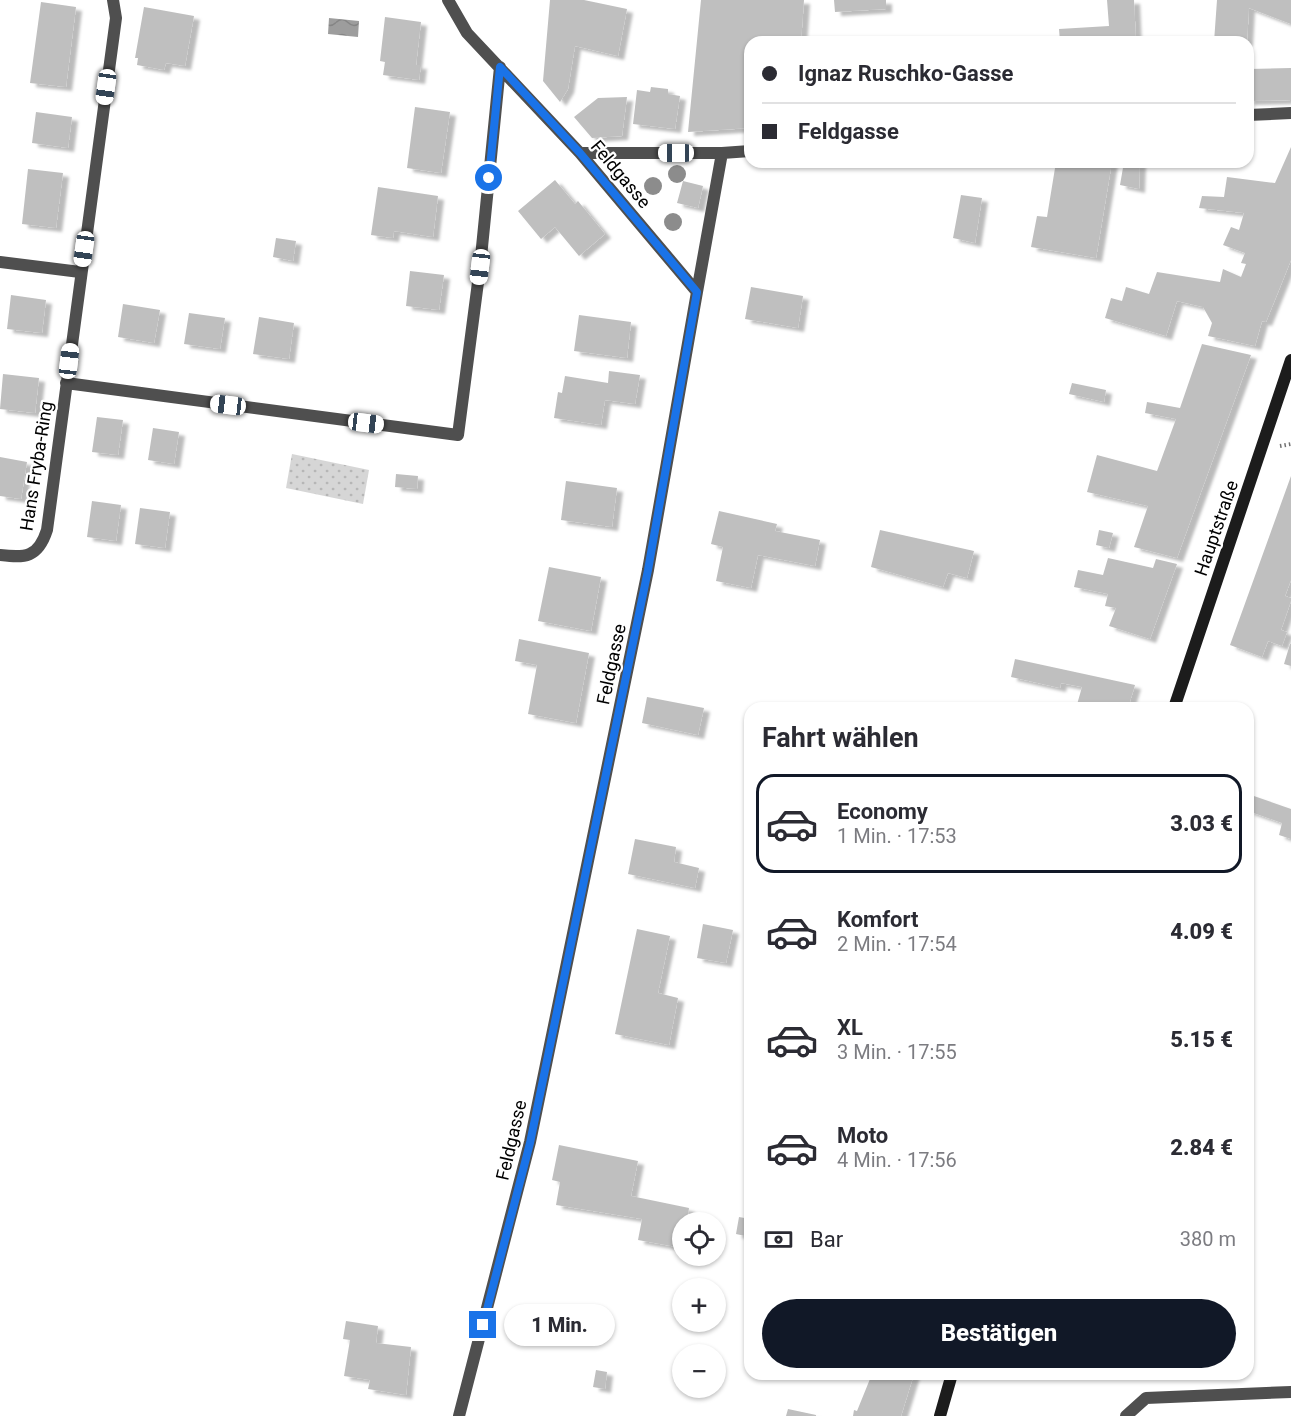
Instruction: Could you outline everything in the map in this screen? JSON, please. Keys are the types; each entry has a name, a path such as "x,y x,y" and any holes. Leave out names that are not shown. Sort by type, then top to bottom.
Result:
{"main road":[{"name":"Hauptstraße","path":"1176,702 1291,360"},
{"path":"940,1416 950,1380"}],"street":[{"name":"Hans Fryba-Ring","path":"0,555 26,556 38,549 45,537 116,18 113,0"},
{"name":"Feldgasse","path":"448,0 467,33 580,153 697,292 648,570 530,1143 459,1416"},
{"name":"Hans Fryba-Ring","path":"66,383 458,435 480,267 500,67"},
{"path":"1254,115 1291,113"},
{"path":"580,153 744,151"},
{"path":"697,292 722,153"},
{"path":"0,262 80,272"},
{"path":"1126,1416 1146,1398 1291,1392"}],"shaded area":[{"path":"292,454 369,470 363,504 286,488"}],"water":[{"path":"329,18 359,21 358,37 328,34"}],"building":[{"path":"550,0 584,0 627,9 618,56 575,46 568,89 560,102 543,81"},
{"path":"701,0 804,0 801,36 744,36 744,128 688,132"},
{"path":"834,0 886,0 886,9 835,12"},
{"path":"1107,0 1134,0 1136,36 1060,36 1059,29 1109,26"},
{"path":"1217,0 1291,0 1291,24 1249,8 1247,36 1214,36"},
{"path":"41,2 76,7 66,87 30,83"},
{"path":"144,7 194,16 185,66 166,63 164,70 137,65 138,58 135,58"},
{"path":"385,17 421,22 416,65 421,65 419,80 383,75 385,62 380,61"},
{"path":"1291,68 1291,100 1254,101 1254,69"},
{"path":"651,87 668,89 668,94 680,96 675,129 633,124 637,90 650,92"},
{"path":"627,97 622,136 592,138 574,117 598,98"},
{"path":"415,107 450,112 441,173 407,168"},
{"path":"36,112 72,117 68,148 32,143"},
{"path":"1291,147 1291,260 1266,322 1262,321 1255,346 1208,336 1212,323 1203,307 1177,301 1166,336 1105,318 1111,298 1122,301 1126,287 1149,294 1157,272 1220,282 1223,269 1241,277 1246,264 1241,263 1245,253 1223,245 1231,227 1239,230 1244,213 1199,208 1202,196 1224,197 1227,177 1275,183"},
{"path":"1055,168 1111,168 1096,258 1031,247 1037,216 1047,217"},
{"path":"1123,168 1140,168 1139,189 1120,185"},
{"path":"28,169 63,173 56,228 22,224"},
{"path":"555,180 575,204 578,201 605,234 579,256 555,227 541,239 518,211"},
{"path":"683,181 703,186 698,208 677,203"},
{"path":"378,187 438,196 433,237 394,231 393,238 371,235"},
{"path":"961,195 982,198 975,243 953,238"},
{"path":"276,238 296,241 293,261 273,257"},
{"path":"410,271 444,275 439,310 406,306"},
{"path":"751,287 803,296 798,328 745,319"},
{"path":"11,295 46,300 42,333 7,329"},
{"path":"123,304 160,310 154,343 118,337"},
{"path":"189,313 225,318 220,349 184,344"},
{"path":"579,315 631,322 627,358 574,351"},
{"path":"259,317 294,323 289,359 253,354"},
{"path":"1202,344 1251,355 1177,558 1134,547 1148,506 1087,492 1097,455 1157,471 1176,419 1145,413 1147,402 1180,408"},
{"path":"609,371 640,375 635,404 605,400 601,425 554,418 558,392 562,393 565,376 608,383"},
{"path":"3,374 39,378 35,413 0,409"},
{"path":"1072,383 1106,390 1104,402 1069,394"},
{"path":"97,417 123,420 118,455 92,452"},
{"path":"153,428 179,432 174,464 148,460"},
{"path":"0,457 27,462 21,499 0,496"},
{"path":"396,474 418,476 417,489 395,487"},
{"path":"1291,476 1291,580 1285,596 1291,598 1291,601 1281,630 1287,632 1282,646 1268,641 1262,657 1230,645"},
{"path":"566,481 617,488 612,527 561,520"},
{"path":"92,501 121,505 116,541 87,537"},
{"path":"140,508 170,512 165,548 135,544"},
{"path":"719,511 777,524 775,531 820,540 815,566 758,555 751,588 716,581 723,547 711,544"},
{"path":"880,530 974,551 967,578 948,573 943,587 871,567"},
{"path":"1099,530 1113,533 1109,548 1096,545"},
{"path":"1108,558 1153,568 1156,559 1177,564 1150,639 1109,626 1116,608 1105,606 1108,594 1074,587 1078,570 1103,575"},
{"path":"549,567 601,577 591,631 538,621"},
{"path":"519,639 589,653 576,723 528,714 537,665 515,661"},
{"path":"1291,644 1291,666 1284,664"},
{"path":"1015,659 1135,685 1130,702 1078,702 1082,687 1061,683 1060,688 1011,677"},
{"path":"647,697 704,708 698,735 642,723"},
{"path":"1254,796 1291,809 1291,839 1279,835 1282,823 1254,813"},
{"path":"635,839 676,847 674,862 699,868 695,888 628,874"},
{"path":"703,924 733,930 726,963 697,958"},
{"path":"637,929 670,936 658,993 678,998 669,1045 615,1034"},
{"path":"559,1145 638,1161 631,1196 689,1208 688,1212 672,1212 672,1246 638,1240 642,1219 556,1205 560,1182 552,1180"},
{"path":"739,1217 744,1218 744,1236 736,1234"},
{"path":"346,1321 378,1326 376,1343 411,1347 406,1395 368,1389 370,1380 344,1376 350,1340 343,1339"},
{"path":"596,1370 607,1372 605,1389 593,1387"},
{"path":"870,1380 912,1380 901,1416 853,1416 854,1410 857,1411"},
{"path":"788,1409 816,1415 816,1416 786,1416"}],"route":[{"path":"483,1325 530,1143 648,570 697,292 580,153 500,67 489,178"}]}
